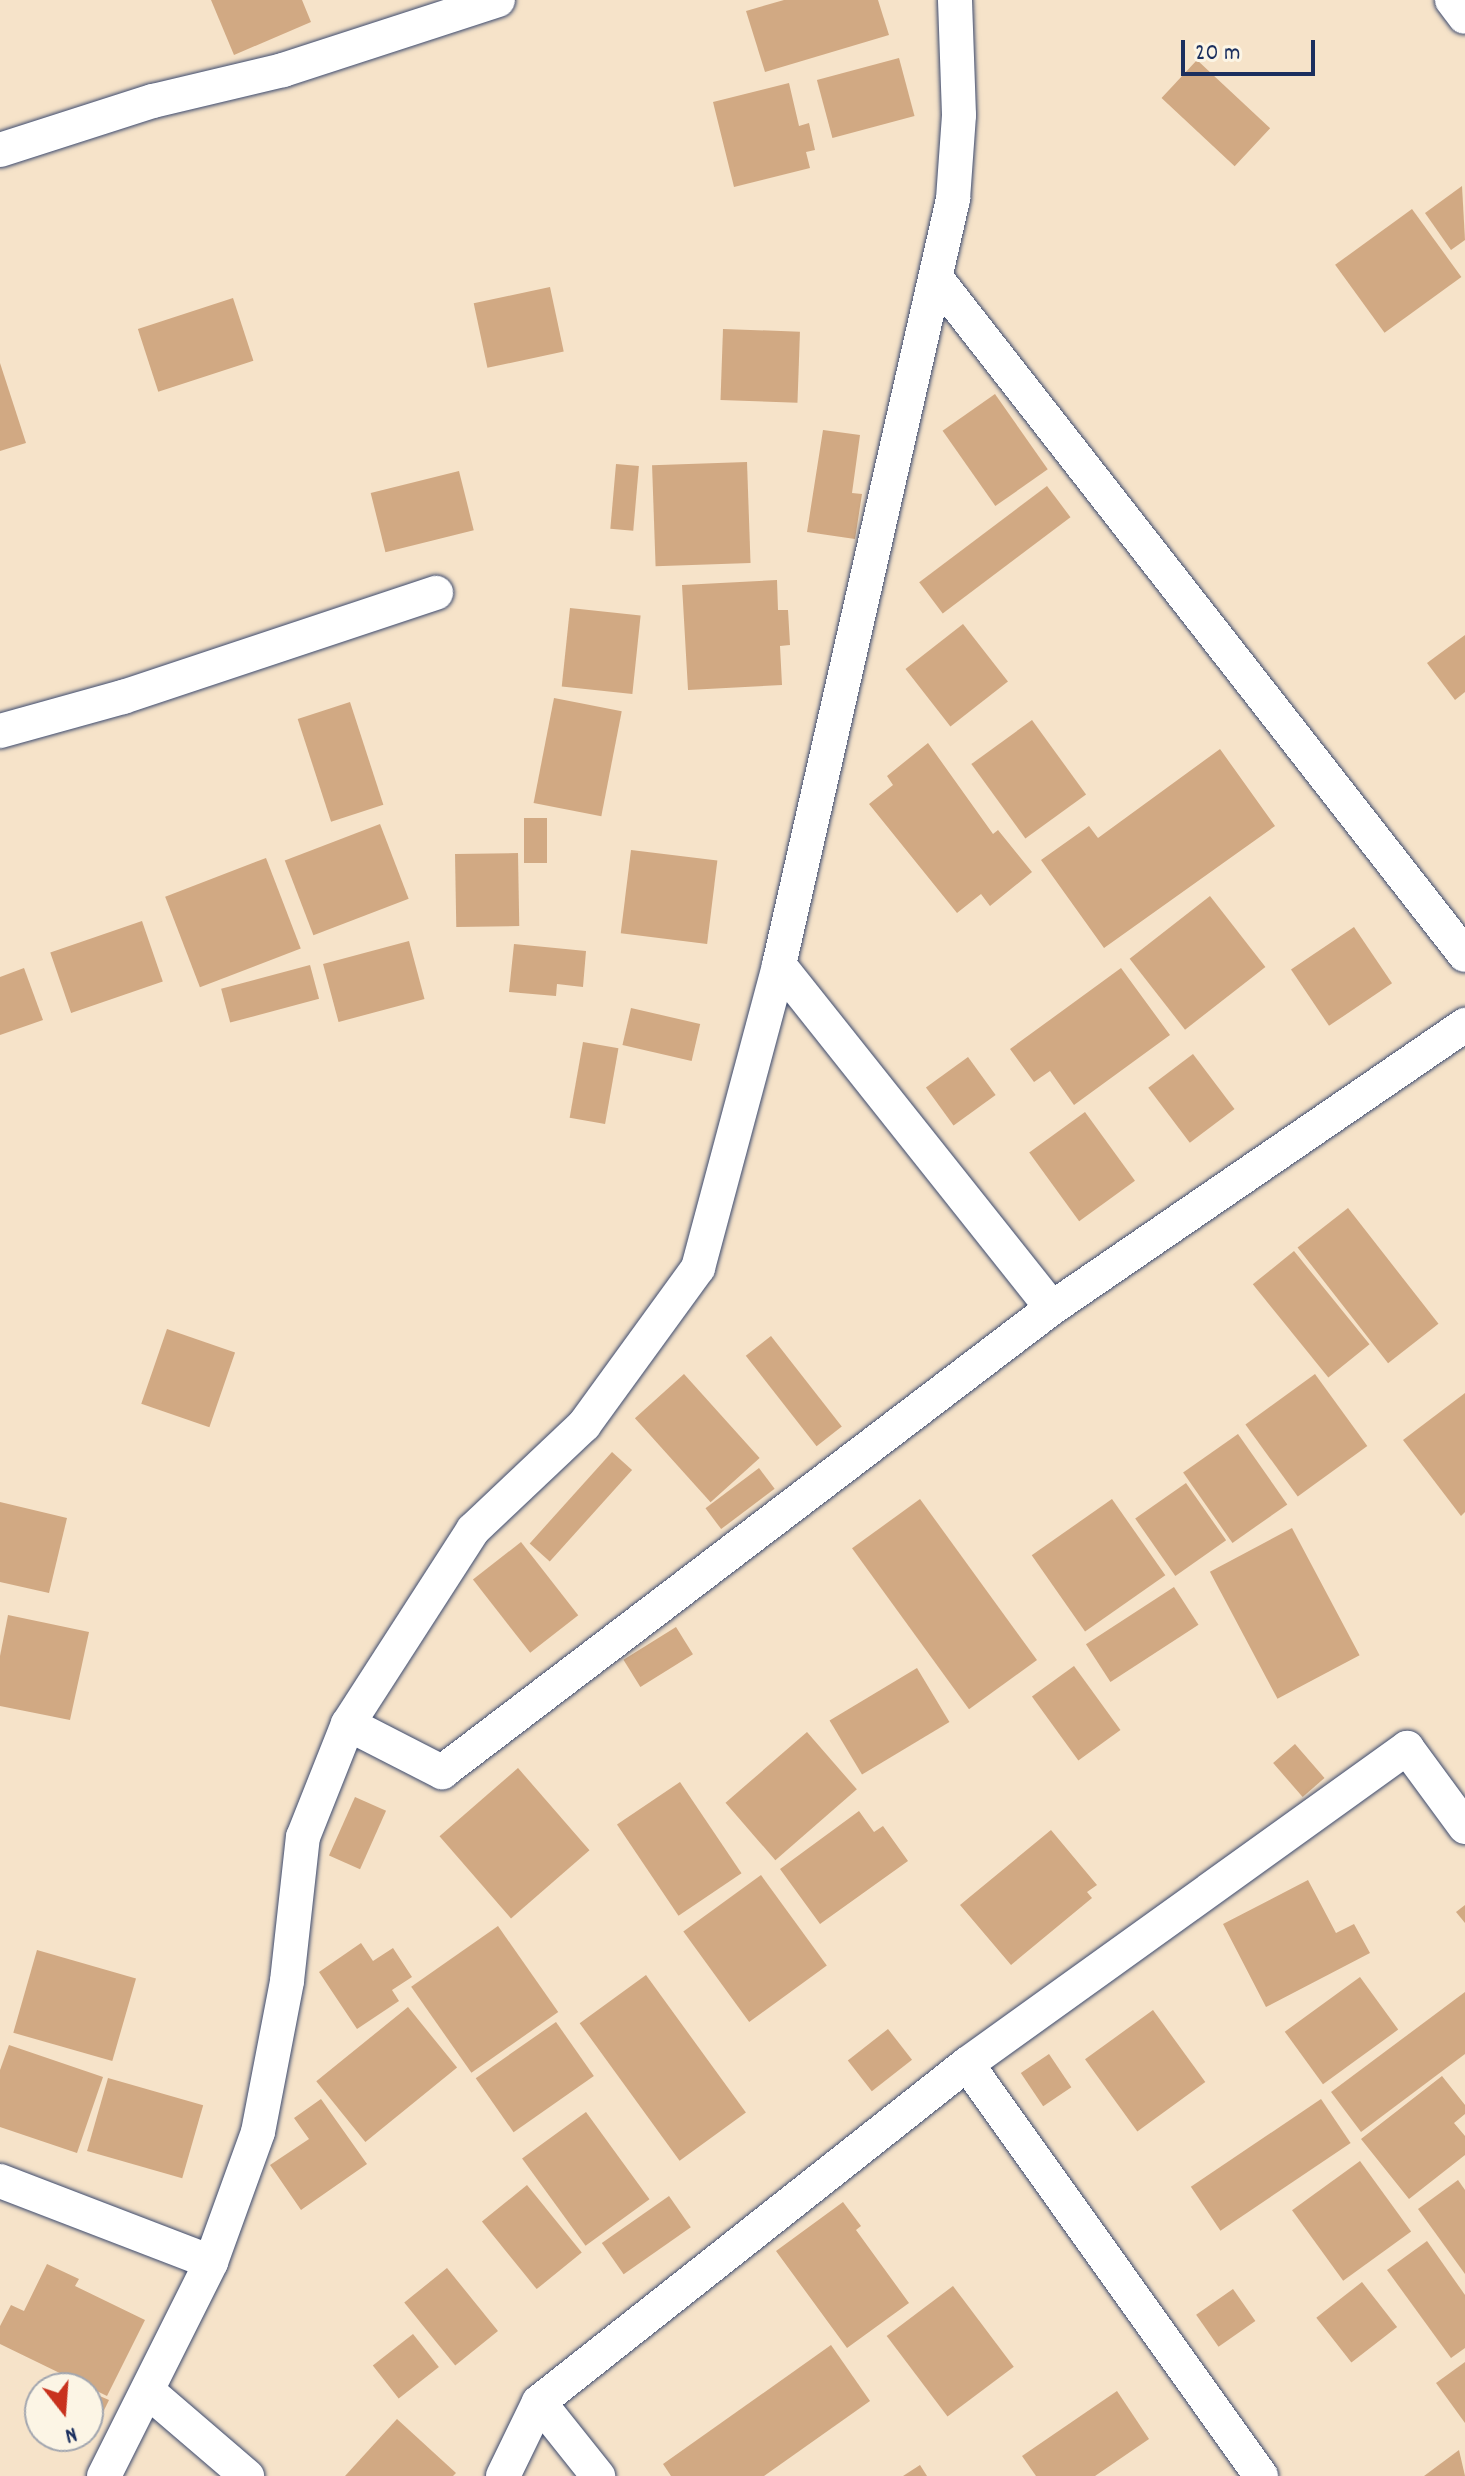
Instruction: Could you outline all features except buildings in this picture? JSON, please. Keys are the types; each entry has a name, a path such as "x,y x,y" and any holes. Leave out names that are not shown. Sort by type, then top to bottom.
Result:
{"street":[{"path":"0,150 153,101 297,65 498,0"},
{"path":"104,2476 150,2393 211,2262 258,2132 287,1981 303,1837 348,1724 473,1530 584,1425 698,1268 779,965 936,278 955,171 955,0"},
{"path":"1452,0 1465,17"},
{"path":"936,278 1465,955"},
{"path":"0,731 123,697 436,593"},
{"path":"779,965 1052,1308"},
{"path":"348,1724 442,1772 1052,1308 1465,1025"},
{"path":"503,2476 539,2402 967,2064 1407,1748 1465,1827"},
{"path":"967,2064 1261,2476"},
{"path":"0,2181 211,2262"},
{"path":"150,2393 247,2476"},
{"path":"539,2402 598,2476"}]}
